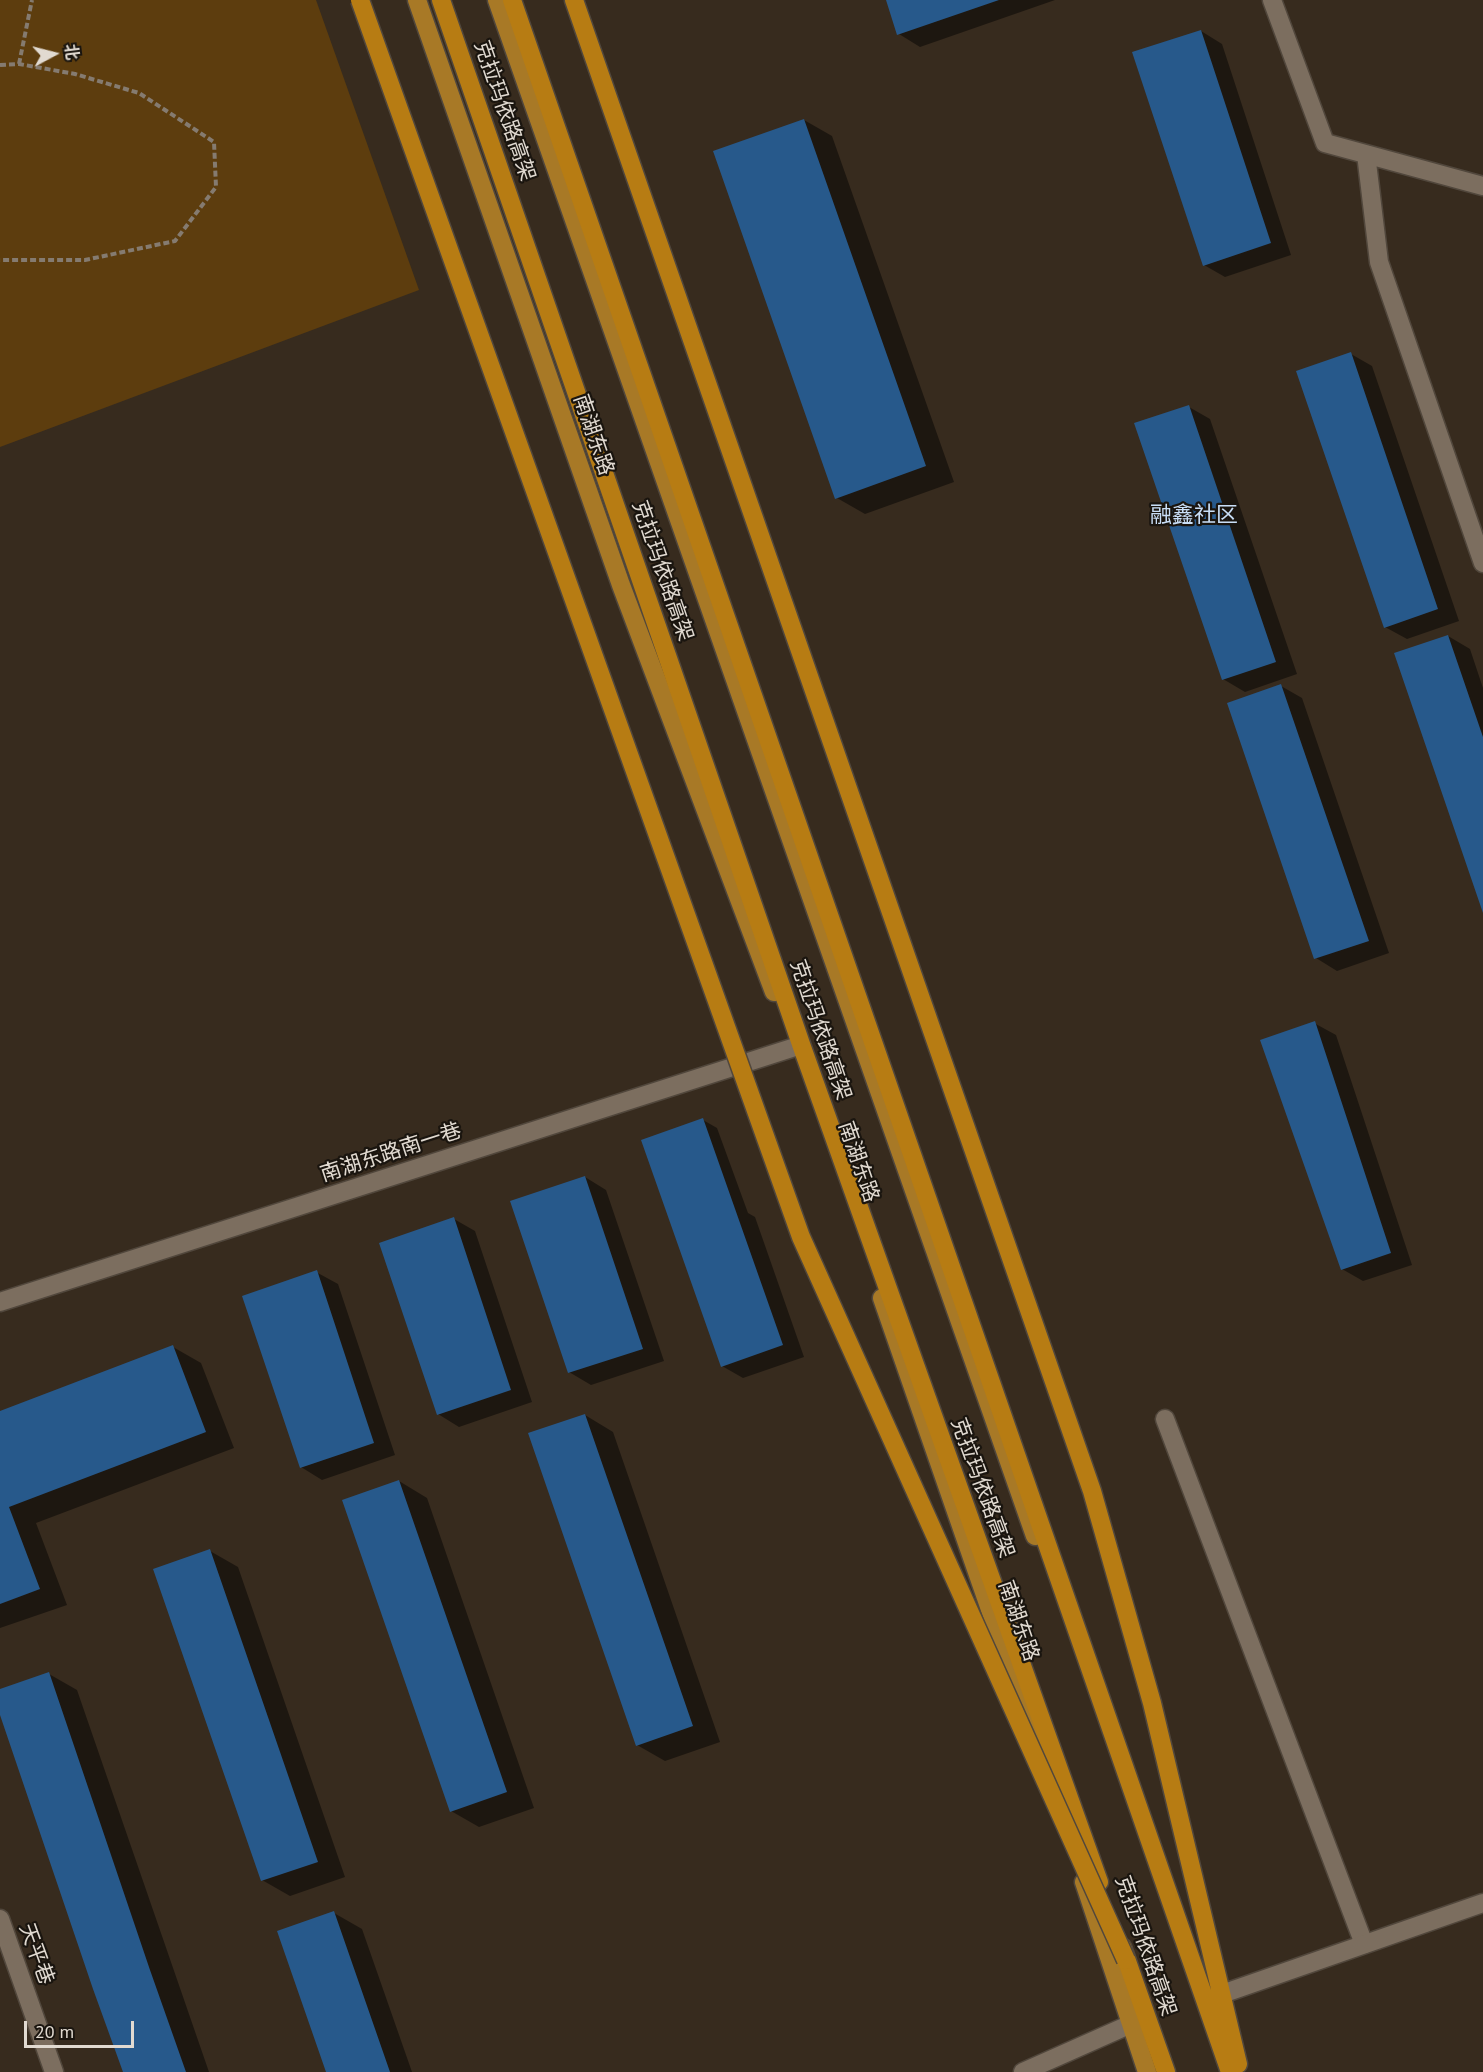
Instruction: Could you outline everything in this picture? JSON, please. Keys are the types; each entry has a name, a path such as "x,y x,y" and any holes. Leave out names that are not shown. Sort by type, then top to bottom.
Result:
{"highway":[{"path":"360,0 801,1237 1126,1960"},
{"name":"克拉玛依路高架","path":"441,0 806,1058 1166,2072"},
{"name":"克拉玛依路高架","path":"512,0 1230,2072"},
{"path":"574,0 1092,1491 1152,1703 1240,2072"}],"main road":[{"name":"南湖东路","path":"417,0 621,585 795,1047 1147,2072"},
{"name":"南湖东路","path":"497,0 904,1167 1226,2072"}],"street":[{"path":"1272,0 1325,143 1483,186"},
{"path":"1366,154 1379,262 1483,563"},
{"name":"南湖东路南一巷","path":"0,1302 795,1047"},
{"path":"1165,1419 1364,1944"},
{"path":"1222,1994 1483,1903"},
{"name":"天平巷","path":"0,1919 54,2072"},
{"path":"1023,2072 1131,2024"}],"path":[{"path":"19,64 32,0"},
{"path":"0,65 19,64 75,74 139,93 214,142 216,187 175,241 85,260 0,260"}],"shaded area":[{"path":"0,0 316,0 419,290 0,447"}],"building":[{"path":"886,0 999,0 897,35"},
{"path":"1201,30 1271,243 1203,266 1132,52"},
{"path":"804,119 926,466 835,499 713,151"},
{"path":"1351,352 1438,609 1384,628 1296,371"},
{"path":"1189,405 1276,662 1222,680 1134,423"},
{"path":"1448,635 1483,737 1483,913 1394,653"},
{"path":"1281,684 1369,941 1314,959 1227,703"},
{"path":"1315,1021 1391,1253 1341,1270 1260,1040"},
{"path":"703,1118 783,1345 721,1367 641,1140"},
{"path":"585,1176 643,1349 568,1373 510,1201"},
{"path":"454,1217 511,1390 437,1415 379,1243"},
{"path":"317,1270 374,1443 300,1468 242,1296"},
{"path":"173,1345 206,1432 9,1507 40,1589 0,1604 0,1411"},
{"path":"585,1414 693,1726 636,1746 528,1433"},
{"path":"399,1480 507,1792 450,1812 342,1500"},
{"path":"210,1549 318,1862 261,1881 153,1569"},
{"path":"49,1672 186,2072 123,2072 93,1989 0,1715 0,1689"},
{"path":"334,1911 390,2072 326,2072 277,1931"}],"district":[{"name":"融鑫社区","path":"1194,516"}]}
